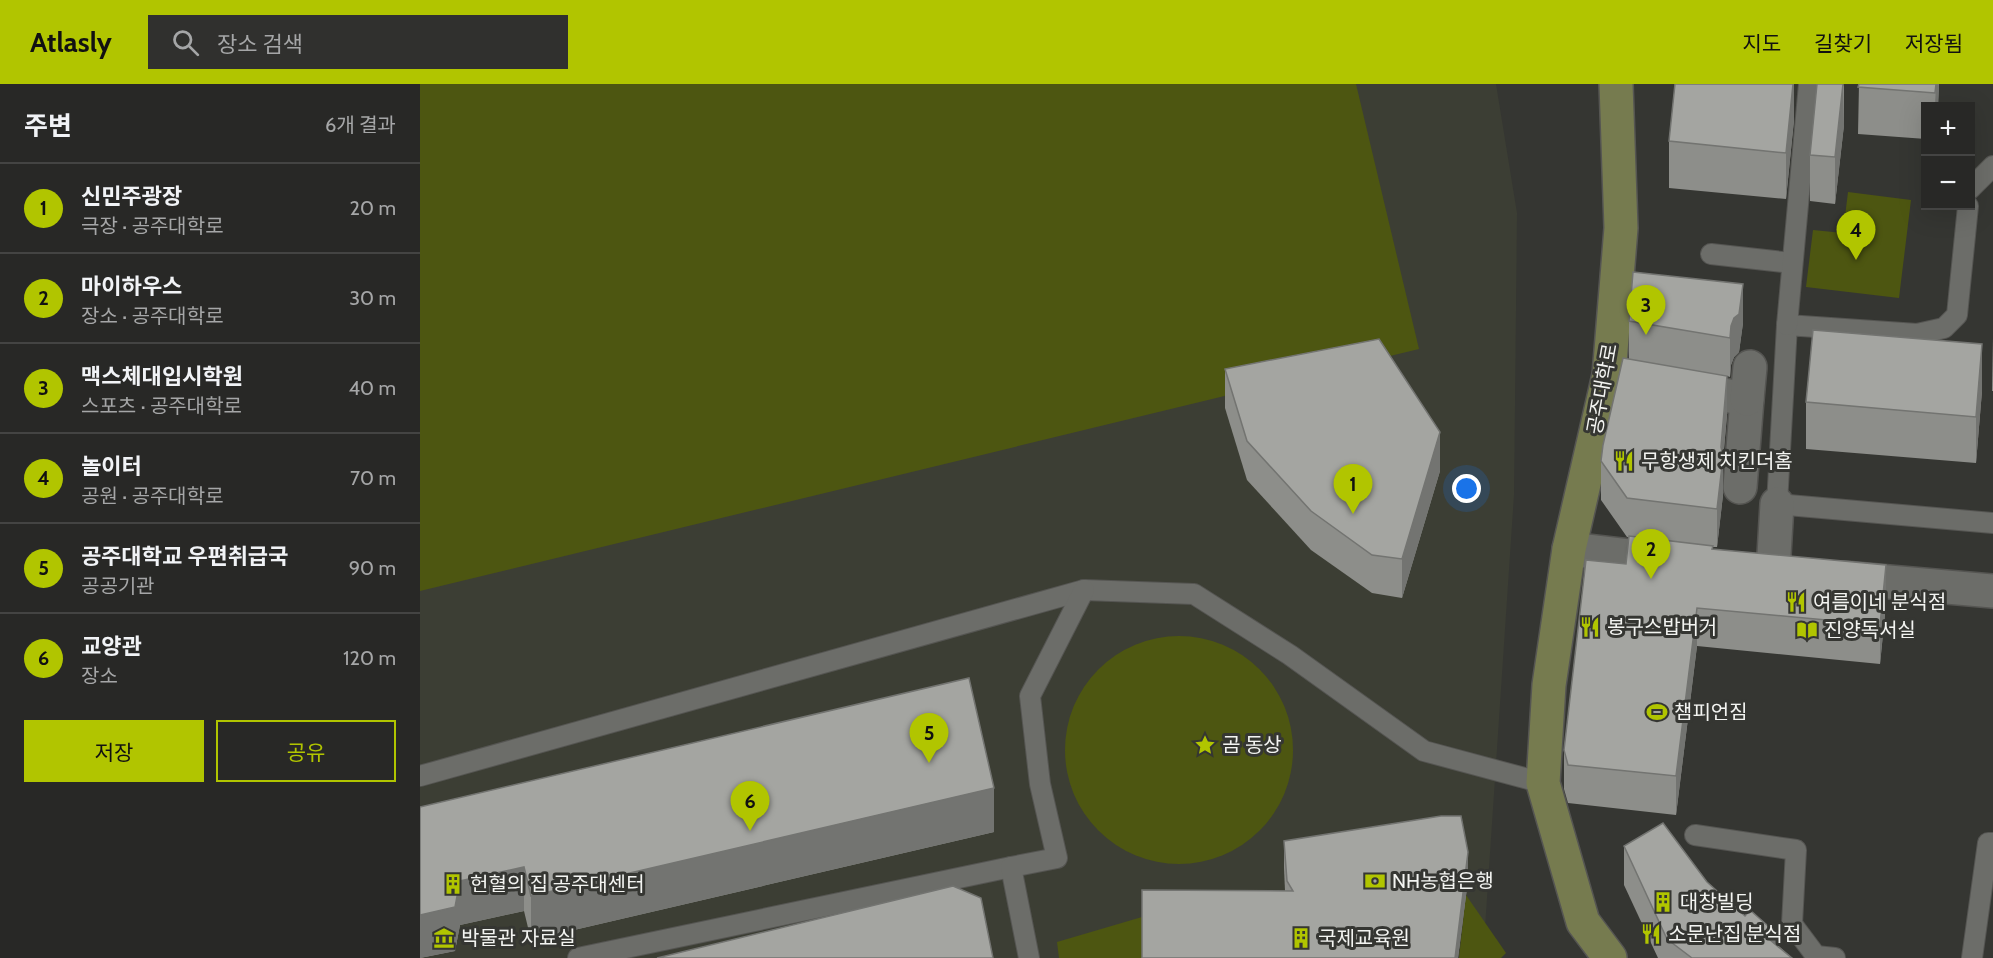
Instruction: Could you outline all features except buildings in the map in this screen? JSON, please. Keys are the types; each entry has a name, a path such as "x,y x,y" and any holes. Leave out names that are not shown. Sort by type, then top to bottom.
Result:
{"street":[{"name":"공주대학로","path":"1610,958 1583,922 1543,783 1549,686 1569,549 1609,375 1621,228 1616,84"},
{"path":"1740,487 1750,367"},
{"path":"1609,375 1747,399"},
{"path":"1777,504 1781,572 1993,591"},
{"path":"1569,549 1705,565"}],"lane":[{"path":"1809,84 1787,325 1777,504 1993,523"},
{"path":"1975,185 1993,166"},
{"path":"1975,189 1993,191"},
{"path":"1787,325 1917,334 1944,328 1958,315 1968,210"},
{"path":"1711,254 1792,263"},
{"path":"420,776 1084,590 1194,594 1290,655 1424,750 1543,783"},
{"path":"578,958 1057,858 1040,784 1030,696 1084,590"},
{"path":"1695,835 1796,850 1792,924 1816,956 1835,958"},
{"path":"1972,958 1988,843 1993,843"},
{"path":"1011,867 1029,958"}],"shaded area":[{"path":"420,84 1496,84 1517,213 1514,495 1483,958 420,958"}],"green space":[{"path":"420,84 1356,84 1419,349 420,591"},
{"path":"1848,192 1911,200 1899,298 1806,287 1813,230 1843,233"},
{"path":"1179,636 1201,638 1233,649 1260,669 1280,696 1291,728 1293,750 1291,772 1280,804 1260,831 1233,851 1201,862 1179,864 1157,862 1125,851 1098,831 1078,804 1067,772 1065,750 1067,728 1078,696 1098,669 1125,649 1157,638"},
{"path":"1466,895 1506,953 1501,958 1459,958"},
{"path":"1142,917 1142,958 1059,958 1057,942"}],"place":[{"name":"놀이터","path":"1856,260"},
{"name":"맥스체대입시학원","path":"1646,335"},
{"name":"무항생제 치킨더홈","path":"1624,461"},
{"name":"신민주광장","path":"1353,514"},
{"name":"마이하우스","path":"1651,579"},
{"name":"여름이네 분식점","path":"1796,602"},
{"name":"봉구스밥버거","path":"1590,627"},
{"name":"진양독서실","path":"1807,630"},
{"name":"챔피언짐","path":"1657,712"},
{"name":"곰 동상","path":"1205,745"},
{"name":"공주대학교 우편취급국","path":"929,763"},
{"name":"교양관","path":"750,831"},
{"name":"NH농협은행","path":"1375,881"},
{"name":"헌혈의 집 공주대센터","path":"453,884"},
{"name":"대창빌딩","path":"1663,902"},
{"name":"소문난집 분식점","path":"1651,934"},
{"name":"박물관 자료실","path":"444,938"},
{"name":"국제교육원","path":"1301,938"}]}
